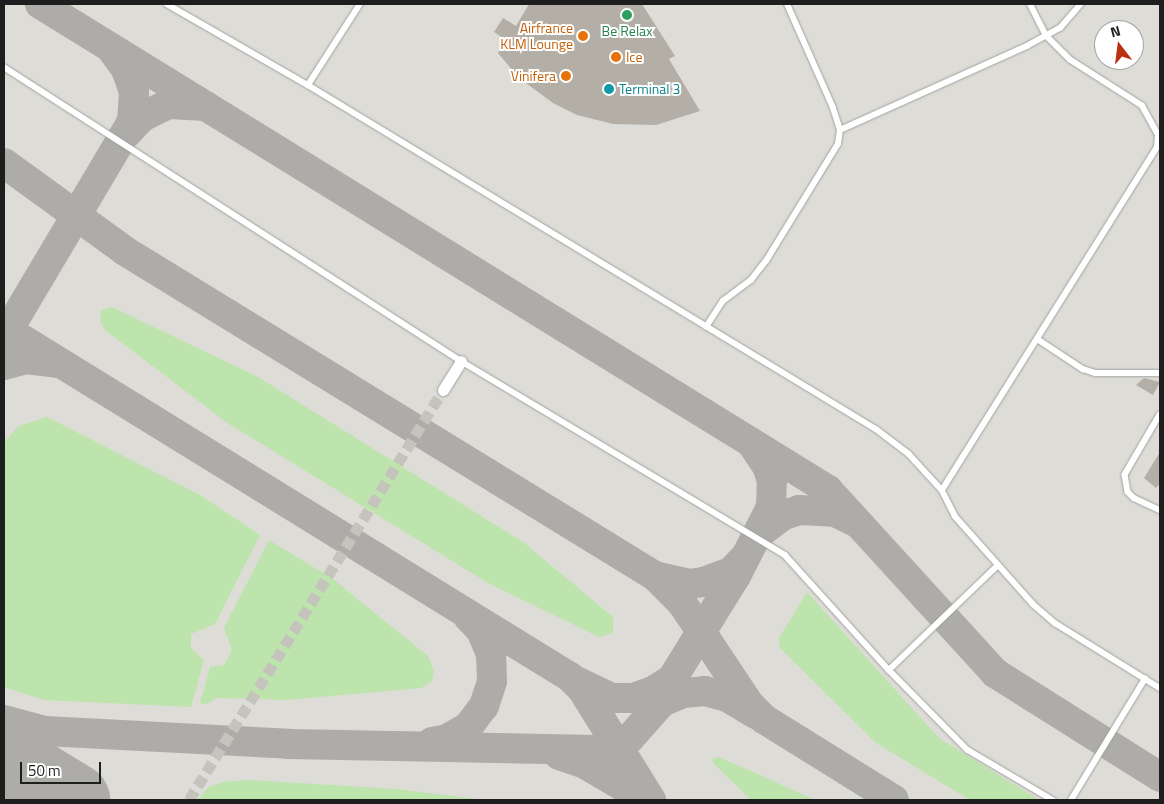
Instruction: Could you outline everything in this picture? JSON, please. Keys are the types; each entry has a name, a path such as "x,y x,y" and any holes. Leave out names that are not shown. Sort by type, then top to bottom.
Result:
{"street":[{"path":"443,390 461,361"}],"lane":[{"path":"167,4 308,85 876,429 909,454 942,490 955,516 998,565 1054,623 1160,688"},
{"path":"308,85 360,4"},
{"path":"706,327 723,301 751,280 766,261 830,161 840,130 788,4"},
{"path":"942,490 1150,160 1158,135 1142,106 1070,60 1046,36 1030,4"},
{"path":"840,130 1046,36 1060,28 1081,4"},
{"path":"4,67 461,361 785,555 889,670 968,750 1053,800"},
{"path":"1038,340 1083,369 1095,373 1160,373"},
{"path":"1160,414 1125,476 1128,492 1134,498 1160,510"},
{"path":"889,670 998,565"},
{"path":"1070,800 1145,679"}],"shaded area":[{"path":"4,4 1160,4 1160,800 4,800"}],"green space":[{"path":"112,307 258,377 523,542 613,617 613,633 599,637 488,583 229,424 106,331 100,322 101,310"},
{"path":"47,417 200,495 260,535 215,624 191,634 191,648 204,660 191,707 44,700 4,687 4,442 19,426"},
{"path":"269,540 333,579 428,656 434,671 432,681 421,688 287,700 217,698 207,704 200,703 210,667 224,665 232,651 224,628"},
{"path":"807,592 939,738 1039,800 970,800 876,743 780,648 779,638"},
{"path":"718,757 815,800 751,800 714,764 712,759"},
{"path":"249,780 396,789 485,800 197,800 209,787 223,782"}],"building":[{"name":"Terminal 3","path":"529,4 642,4 675,56 669,59 700,111 656,125 613,124 577,115 553,103 519,78 498,53 506,40 494,32 503,18 516,26"},
{"path":"1144,378 1160,382 1153,395 1136,385"},
{"path":"1160,452 1160,483 1156,488 1144,478"}],"taxiway":[{"path":"40,4 828,490 995,673 1160,777"},
{"path":"4,337 132,121 134,92 126,69 112,50"},
{"path":"127,133 142,117 169,104 206,106"},
{"path":"4,163 125,251 655,576 682,603 749,704 764,719 894,800"},
{"path":"4,328 570,677 582,689 651,800"},
{"path":"4,365 26,359 57,363"},
{"path":"654,708 736,576 771,507 772,481 767,466 752,444"},
{"path":"757,535 784,515 799,510 835,512 858,523"},
{"path":"655,576 689,584 703,582 731,572 742,560"},
{"path":"432,742 447,739 468,727 484,706 492,681 491,654 481,630 469,618"},
{"path":"574,680 612,698 633,698 653,691 672,679"},
{"path":"4,720 45,731 289,744 597,750 630,738 662,702 683,693 705,691 727,697 755,714"},
{"path":"4,751 78,800"},
{"path":"559,755 585,764 646,800"}],"runway":[{"path":"4,758 73,800"}],"tunnel":[{"path":"189,800 443,390"}],"place":[{"name":"Be Relax","path":"627,15"},
{"name":"Airfrance KLM Lounge","path":"583,36"},
{"name":"Ice","path":"616,57"},
{"name":"Vinifera","path":"566,76"},
{"name":"Terminal 3","path":"609,89"}]}
